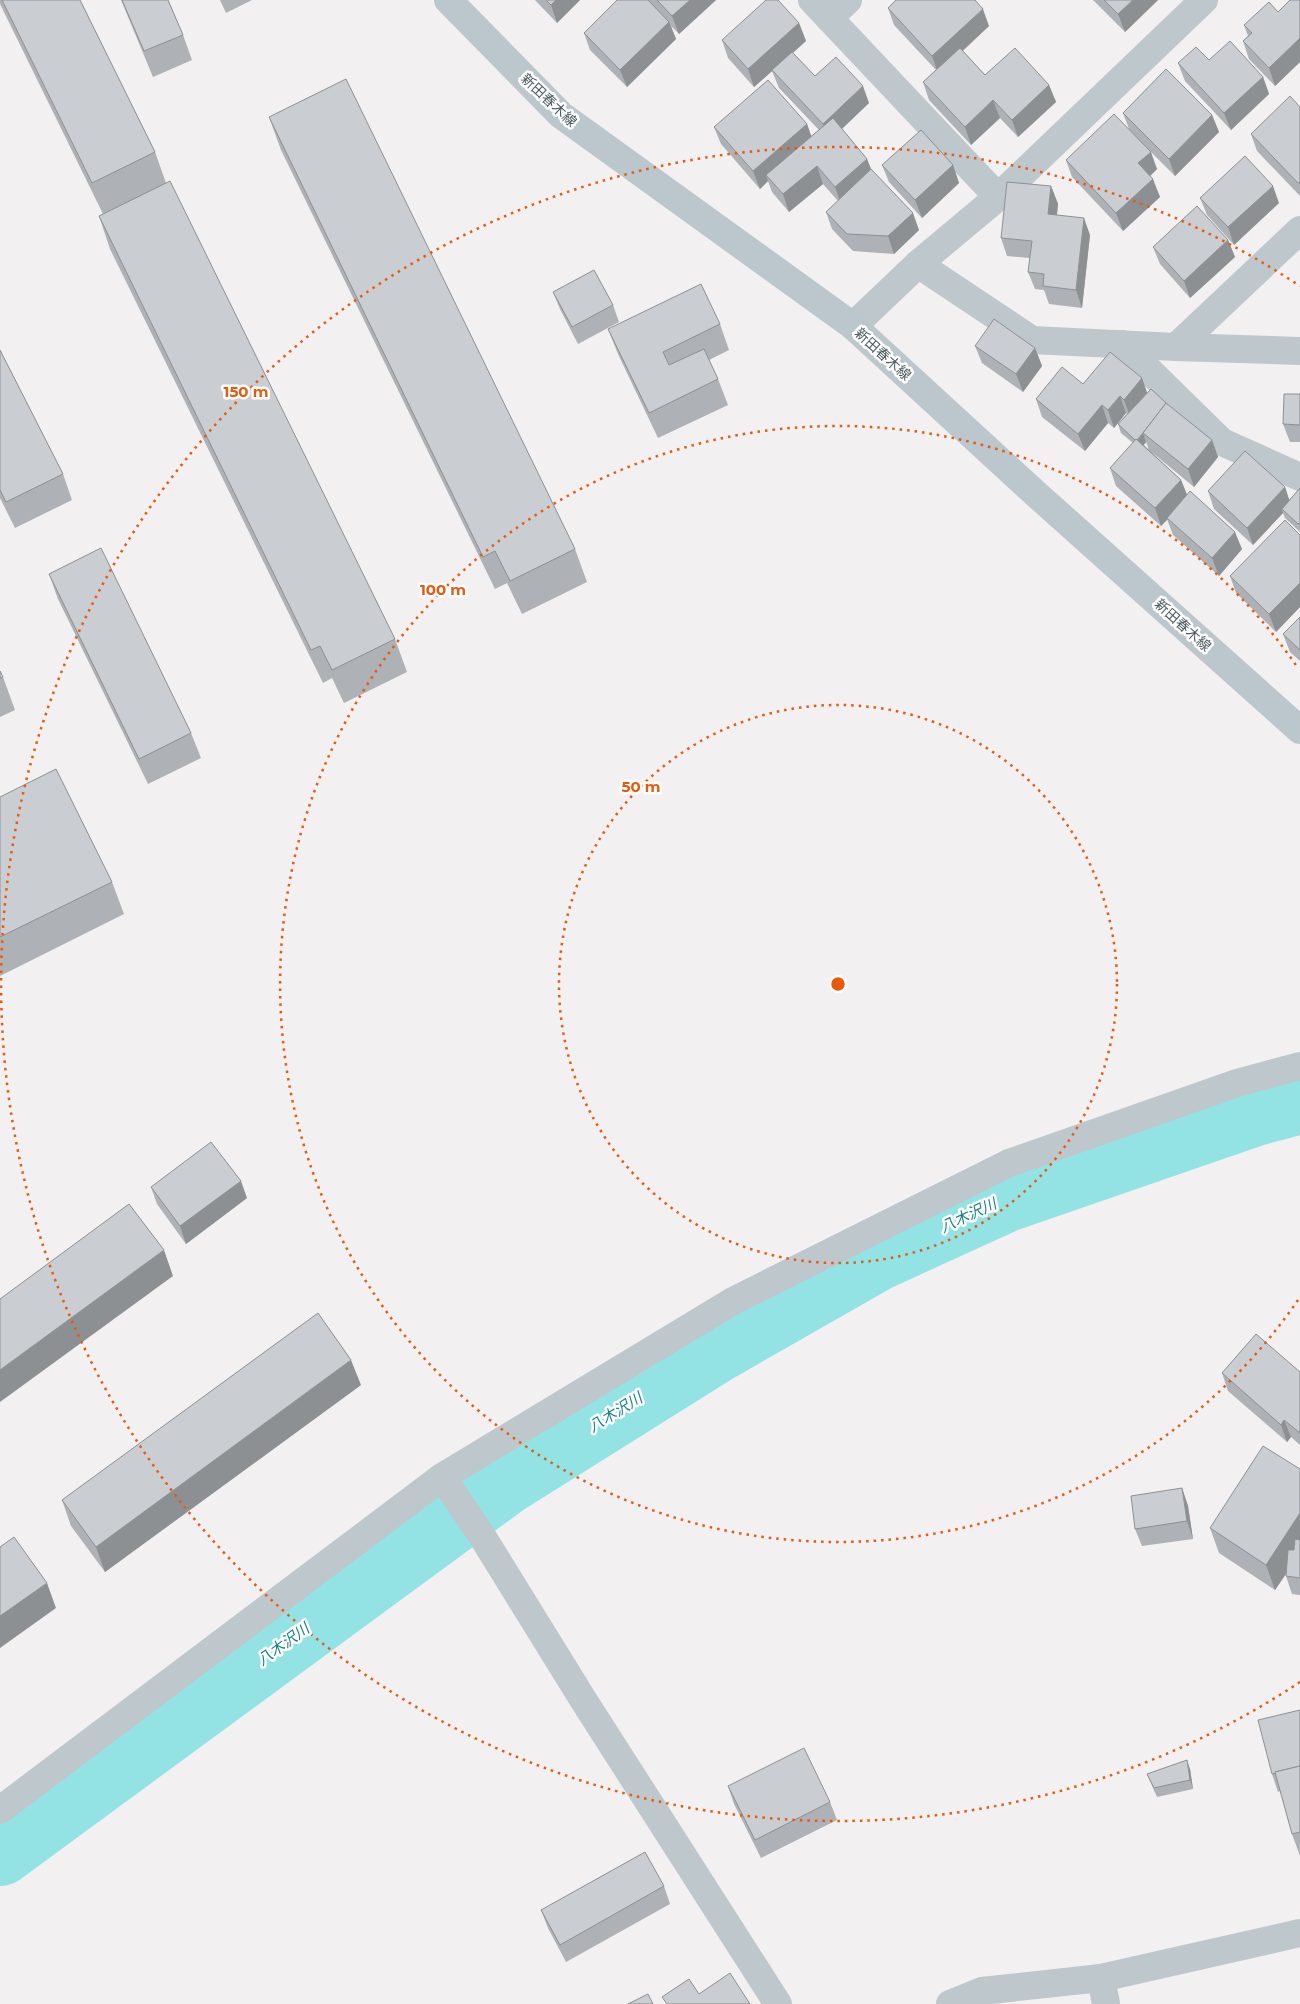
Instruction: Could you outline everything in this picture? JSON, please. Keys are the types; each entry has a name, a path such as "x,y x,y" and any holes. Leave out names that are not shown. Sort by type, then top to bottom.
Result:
{"main road":[{"name":"新田春木線","path":"448,0 561,115 853,326 1043,500 1300,730"}],"street":[{"path":"853,326 918,264 998,197 1204,0"},
{"path":"829,6 998,197"},
{"path":"1176,347 1300,230"},
{"path":"918,264 1032,340 1300,351"},
{"path":"1122,344 1222,442 1300,477"},
{"path":"0,1810 446,1484 733,1301 1009,1163 1237,1083 1300,1066"},
{"path":"446,1484 482,1536 584,1701 778,2004"},
{"path":"950,2004 982,1991 1103,1991 1300,1933"}],"building":[{"path":"2,0 80,0 155,152 92,183"},
{"path":"122,0 168,0 183,35 144,51"},
{"path":"546,0 556,0 551,5"},
{"path":"617,0 648,0 669,22 620,70 584,33"},
{"path":"657,0 690,0 672,16"},
{"path":"766,0 778,0 799,23 748,69 722,40"},
{"path":"896,0 975,0 983,9 932,56 888,8"},
{"path":"1104,0 1133,0 1118,14"},
{"path":"1290,0 1300,0 1300,38 1269,68 1243,41 1252,33 1244,25 1269,2 1278,12"},
{"path":"1230,41 1263,77 1224,113 1178,63 1196,47 1209,60"},
{"path":"960,48 985,75 1015,48 1049,85 1012,120 993,100 965,127 923,82"},
{"path":"792,52 815,76 836,57 863,86 823,124 772,70"},
{"path":"1166,69 1212,115 1169,159 1123,113"},
{"path":"346,79 575,549 510,581 495,551 483,557 269,117"},
{"path":"768,80 807,124 753,171 714,127"},
{"path":"1290,96 1300,107 1300,182 1298,183 1251,134"},
{"path":"1114,114 1151,152 1138,163 1153,179 1116,213 1066,160"},
{"path":"833,118 867,159 835,187 817,166 783,194 766,175"},
{"path":"921,130 953,165 915,200 882,165"},
{"path":"1245,156 1273,186 1228,227 1200,198"},
{"path":"871,169 913,213 888,236 847,234 826,212"},
{"path":"170,181 395,639 332,670 320,646 311,650 99,216"},
{"path":"1007,182 1051,186 1048,214 1084,218 1076,290 1043,286 1044,274 1028,272 1032,241 1001,238"},
{"path":"1197,206 1228,240 1184,281 1153,247"},
{"path":"594,270 613,305 572,327 553,292"},
{"path":"701,284 720,324 663,352 669,365 704,349 718,379 649,413 608,329"},
{"path":"994,319 1035,348 1016,374 975,346"},
{"path":"0,350 63,474 6,502 0,490"},
{"path":"1110,352 1142,378 1124,400 1120,396 1108,410 1102,405 1078,434 1036,399 1062,367 1083,384"},
{"path":"1151,389 1166,403 1143,433 1135,440 1118,424"},
{"path":"1284,394 1300,394 1300,425 1283,424"},
{"path":"1166,403 1212,440 1188,469 1143,433"},
{"path":"1136,439 1181,480 1155,508 1110,468"},
{"path":"1245,451 1285,487 1247,528 1208,491"},
{"path":"1300,488 1300,522 1298,524 1282,509"},
{"path":"1190,491 1235,532 1212,558 1167,518"},
{"path":"1285,520 1300,535 1300,583 1269,614 1230,576"},
{"path":"101,548 191,733 139,759 49,574"},
{"path":"1300,617 1300,650 1283,634"},
{"path":"56,769 112,882 0,937 0,797"},
{"path":"211,1142 241,1181 180,1226 151,1187"},
{"path":"129,1204 164,1250 0,1370 0,1299"},
{"path":"318,1313 351,1360 96,1547 62,1500"},
{"path":"1256,1334 1300,1372 1300,1433 1284,1420 1281,1425 1222,1373"},
{"path":"1263,1446 1300,1469 1300,1513 1266,1565 1210,1528"},
{"path":"1182,1488 1187,1521 1135,1529 1131,1496"},
{"path":"14,1537 47,1583 0,1616 0,1547"},
{"path":"1295,1539 1300,1540 1300,1578 1286,1576 1288,1550 1294,1550"},
{"path":"1300,1710 1300,1766 1272,1774 1258,1720"},
{"path":"804,1748 830,1802 755,1840 728,1786"},
{"path":"1187,1760 1190,1780 1154,1788 1147,1774"},
{"path":"1300,1766 1300,1832 1292,1834 1275,1772"},
{"path":"645,1852 664,1886 560,1945 541,1910"},
{"path":"730,1973 750,2004 667,2004 662,1997 689,1979 699,1994"},
{"path":"648,1994 653,2004 628,2004"}],"waterway":[{"name":"八木沢川","path":"0,1852 504,1482 716,1349 877,1257 1006,1198 1252,1113 1300,1100"}]}
